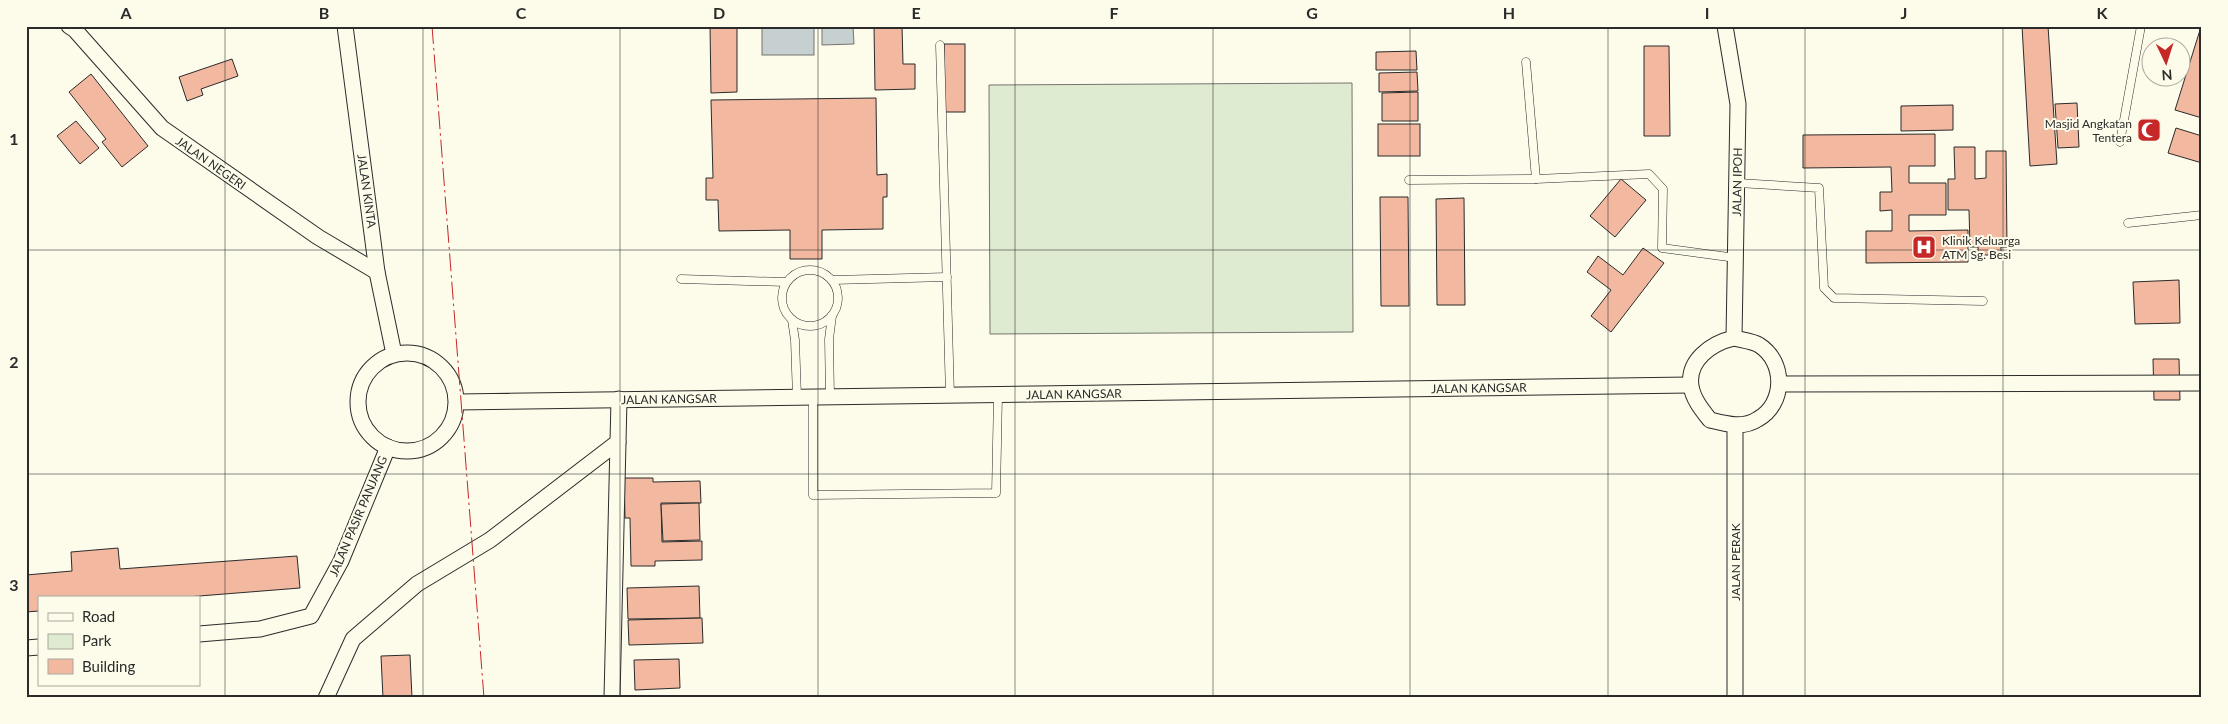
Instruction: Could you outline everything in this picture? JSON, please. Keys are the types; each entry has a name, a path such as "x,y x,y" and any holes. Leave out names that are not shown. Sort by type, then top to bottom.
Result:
{"street":[{"name":"JALAN NEGERI","path":"69,26 75,30 162,128 318,237 377,272"},
{"name":"JALAN KINTA","path":"345,26 377,272 394,354"},
{"name":"JALAN IPOH","path":"1725,26 1738,104 1734,338"},
{"path":"1734,338 1758,344 1769,354 1777,367 1780,384 1776,400 1768,412 1757,420 1735,426 1710,420 1697,404 1690,385 1696,363 1705,350 1719,341 1734,338"},
{"path":"411,352 435,361 448,373 455,388 457,402 454,418 446,434 436,442 420,450 403,451 388,447 373,438 360,419 358,398 365,376 376,363 394,354 411,352"},
{"path":"1780,384 2202,383"},
{"name":"JALAN KANGSAR","path":"457,402 1690,385"},
{"path":"612,698 619,400"},
{"name":"JALAN PERAK","path":"1735,426 1735,698"},
{"path":"326,698 353,639 417,584 490,540 618,442"},
{"name":"JALAN PASIR PANJANG","path":"200,634 260,629 311,616 340,561 388,447"}],"lane":[{"path":"2120,142 2141,26"},
{"path":"940,45 950,395"},
{"path":"1526,62 1536,179"},
{"path":"1409,180 1536,179 1649,174 1663,189 1662,248 1736,258"},
{"path":"1738,183 1819,188 1824,288 1834,298 1983,301"},
{"path":"2128,223 2202,215"},
{"path":"830,397 829,339 832,316 839,298 833,280 822,272 809,269 795,272 785,282 781,302 785,312 792,320 808,326 825,322 832,316"},
{"path":"833,280 947,277"},
{"path":"681,279 785,282"},
{"path":"792,320 796,340 797,397"},
{"path":"813,397 813,495 938,494 996,493 998,395"}],"green space":[{"path":"1352,83 1353,332 990,334 989,85"}],"shaded area":[{"path":"762,26 814,26 814,55 762,55"},
{"path":"822,26 853,26 854,44 822,45"}],"building":[{"path":"710,26 737,26 737,92 711,93"},
{"path":"874,26 902,26 903,64 915,64 915,89 875,90"},
{"path":"2022,26 2048,26 2057,164 2030,166"},
{"path":"2200,30 2202,31 2202,118 2175,110 2182,88 2190,88 2190,62"},
{"path":"944,44 965,44 965,112 944,112"},
{"path":"1644,46 1669,46 1670,136 1644,136"},
{"path":"1416,51 1417,70 1376,70 1376,52"},
{"path":"232,59 238,76 201,89 203,95 187,101 179,77"},
{"path":"1417,72 1418,91 1379,92 1379,73"},
{"path":"91,74 148,146 122,167 102,142 106,139 69,92"},
{"path":"1418,92 1418,121 1382,121 1382,93"},
{"path":"876,98 877,175 887,174 887,197 883,197 883,229 822,230 822,259 790,259 790,230 719,231 718,200 706,200 706,178 713,178 711,100"},
{"path":"2077,103 2079,147 2058,148 2055,104"},
{"path":"1953,105 1953,130 1901,131 1901,106"},
{"path":"76,121 99,148 80,164 57,136"},
{"path":"1378,124 1420,124 1420,156 1378,156"},
{"path":"2176,128 2202,136 2202,163 2168,153"},
{"path":"1935,134 1935,166 1909,166 1909,183 1946,183 1946,215 1909,215 1909,231 1968,230 1968,262 1866,263 1866,231 1892,231 1892,210 1880,211 1880,192 1892,192 1891,167 1803,168 1803,135"},
{"path":"1954,147 1975,147 1975,179 1986,178 1986,151 2006,151 2007,247 2001,247 2001,255 1978,255 1978,247 1970,247 1969,210 1948,210 1948,179 1955,179"},
{"path":"1621,179 1646,200 1615,237 1590,216"},
{"path":"1380,197 1408,197 1409,306 1381,306"},
{"path":"1464,198 1465,305 1437,305 1436,199"},
{"path":"1643,248 1664,263 1611,332 1591,316 1611,290 1587,272 1598,256 1623,275"},
{"path":"2179,280 2180,323 2135,324 2133,282"},
{"path":"2153,359 2179,359 2180,400 2154,400"},
{"path":"624,478 653,478 653,482 700,481 701,503 661,503 662,542 702,541 702,560 655,561 655,566 631,566 630,518 625,518"},
{"path":"699,503 700,540 663,541 661,504"},
{"path":"118,548 120,569 297,556 300,588 199,596 38,596 38,611 26,612 26,575 72,571 71,552"},
{"path":"699,586 700,618 628,619 627,588"},
{"path":"702,618 703,643 629,645 628,620"},
{"path":"410,655 412,698 383,698 381,656"},
{"path":"679,659 680,688 635,690 634,660"}],"power":[{"path":"432,26 484,698"}],"place":[{"name":"Masjid Angkatan Tentera","path":"2149,130"},
{"name":"Klinik Keluarga ATM Sg. Besi","path":"1924,247"}]}
